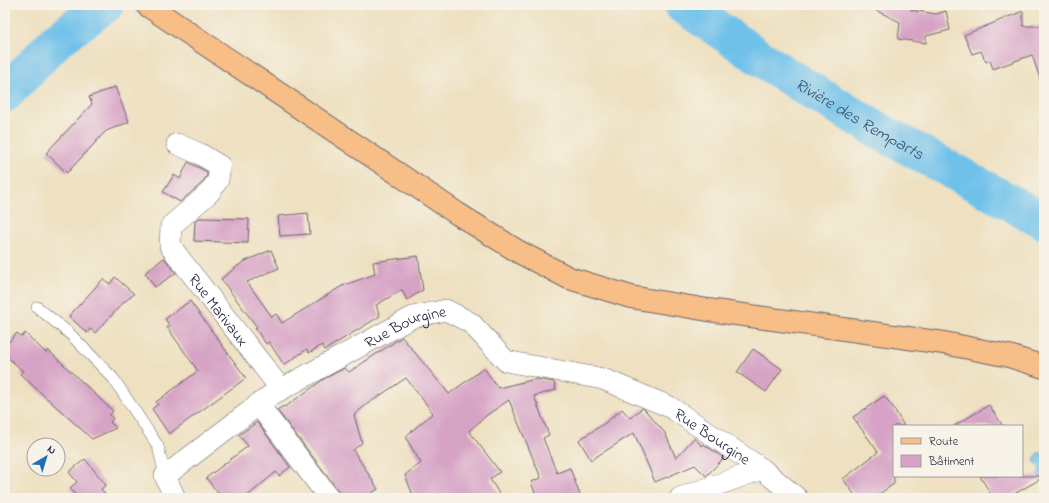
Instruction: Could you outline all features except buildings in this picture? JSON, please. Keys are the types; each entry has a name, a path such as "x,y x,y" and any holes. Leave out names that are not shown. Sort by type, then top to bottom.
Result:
{"main road":[{"path":"147,5 458,214 519,252 569,278 631,297 708,310 944,343 1009,356 1044,366"}],"street":[{"name":"Rue Marivaux","path":"177,144 200,154 220,166 218,180 210,192 171,226 170,246 282,389"},
{"name":"Rue Bourgine","path":"165,476 271,395 413,317 446,310 471,322 506,361 603,379 670,406 762,469 797,498"},
{"path":"258,404 329,498"},
{"path":"680,498 762,469"},
{"path":"165,476 175,498"}],"lane":[{"path":"37,306 69,333 113,378 158,446 165,476"}],"water":[{"path":"1038,453 1044,453 1044,481 1038,476 1040,468 1034,461"}],"waterway":[{"name":"Rivière des Remparts","path":"5,94 57,40 105,5"},
{"name":"Rivière des Remparts","path":"682,5 789,77 874,128 1044,221"}]}
